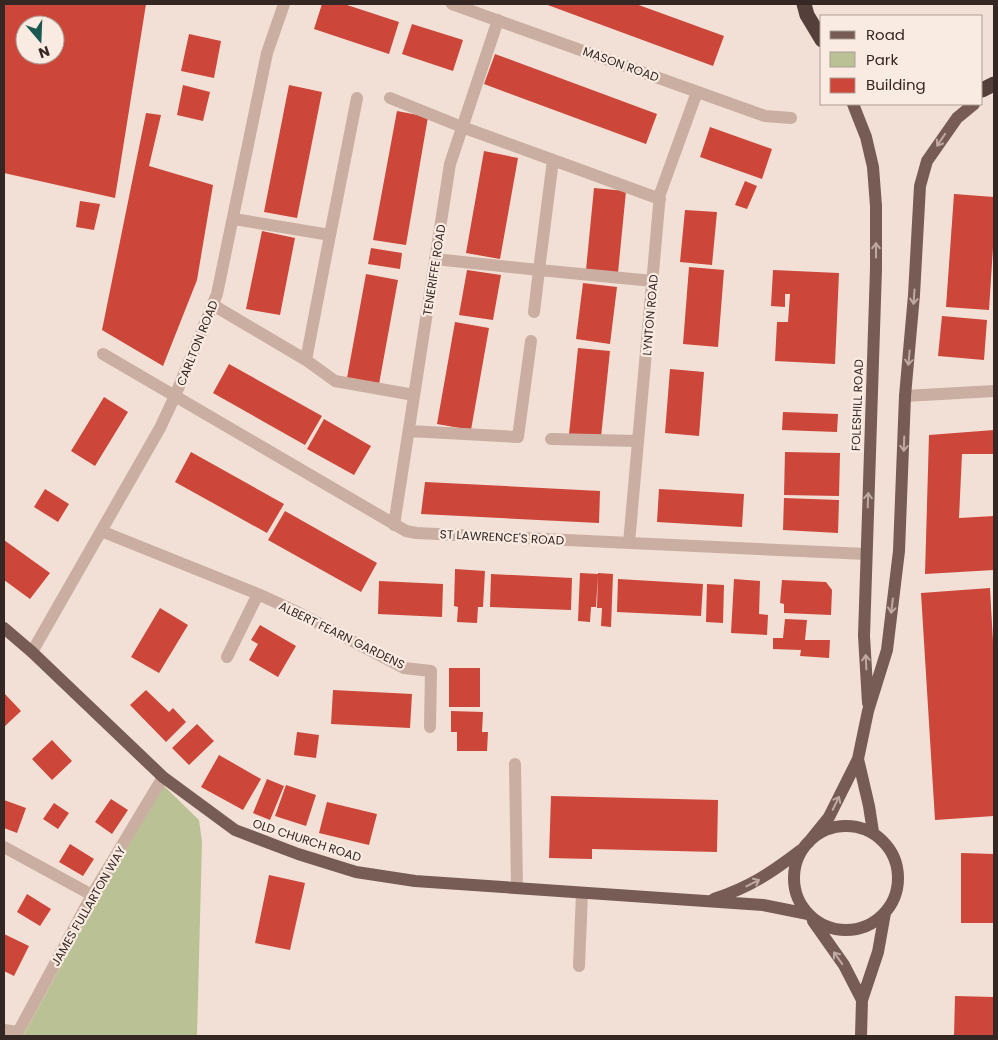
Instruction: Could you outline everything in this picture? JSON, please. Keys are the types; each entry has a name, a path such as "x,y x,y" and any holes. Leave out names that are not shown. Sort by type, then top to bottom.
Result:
{"highway":[{"path":"794,4 806,9 820,36"}],"main road":[{"path":"983,96 994,86"},
{"name":"FOLESHILL ROAD","path":"853,105 868,145 876,206 876,269 864,636 868,711"},
{"name":"FOLESHILL ROAD","path":"805,845 829,817 858,759 868,711 887,650 899,551 905,396 920,186 927,161 957,118 973,105"},
{"name":"OLD CHURCH ROAD","path":"4,628 32,652 163,777 235,830 298,854 356,872 406,880 763,905 809,916"},
{"name":"FOLESHILL ROAD","path":"858,759 873,832"},
{"path":"861,1036 862,1000 878,952 886,913 897,892 899,876 895,858 885,842 873,832 851,825 832,827 821,832 805,845 794,866 794,891 799,903 844,966 862,1000"},
{"name":"OLD CHURCH ROAD","path":"707,901 736,891 773,872 805,845"},
{"path":"809,916 820,924 837,930 859,929 874,923 886,913"}],"street":[{"name":"CARLTON ROAD","path":"32,652 160,428 217,294 267,53 284,4"},
{"name":"MASON ROAD","path":"452,4 765,116 791,118"},
{"name":"TENERIFFE ROAD","path":"394,525 450,164 498,20"},
{"name":"LYNTON ROAD","path":"629,544 660,199 697,92"},
{"path":"306,360 357,98"},
{"path":"390,98 462,127 660,199"},
{"path":"534,312 553,160"},
{"path":"234,219 330,235"},
{"path":"435,259 652,281"},
{"path":"213,304 306,360 335,381 414,395"},
{"path":"409,431 518,437 531,341"},
{"name":"ST LAWRENCE'S ROAD","path":"102,354 406,531 629,544 866,554"},
{"path":"905,396 994,390"},
{"path":"551,439 638,441"},
{"name":"ALBERT FEARN GARDENS","path":"102,531 258,594 297,612 404,668 431,671 430,727"},
{"path":"227,657 258,594"},
{"path":"515,764 517,888"},
{"name":"JAMES FULLARTON WAY","path":"17,1034 92,895 163,777"},
{"path":"4,847 92,895"},
{"path":"579,966 582,893"},
{"path":"4,1030 17,1034"}],"green space":[{"path":"164,786 199,820 202,841 197,1036 23,1036 99,895"}],"building":[{"path":"4,4 146,4 115,198 4,173"},
{"path":"322,4 344,4 399,22 389,54 314,29"},
{"path":"545,4 636,4 724,36 713,66"},
{"path":"412,24 463,40 453,71 402,54"},
{"path":"189,34 221,41 214,78 181,71"},
{"path":"495,54 657,114 646,144 484,84"},
{"path":"183,85 210,92 203,121 177,115"},
{"path":"289,85 322,92 297,218 264,212"},
{"path":"397,111 428,117 406,245 373,240"},
{"path":"146,113 161,115 149,166 213,185 197,280 163,366 102,330"},
{"path":"710,127 772,149 762,179 700,157"},
{"path":"484,151 518,158 500,259 466,253"},
{"path":"745,181 757,186 747,209 735,205"},
{"path":"594,188 626,191 618,273 586,270"},
{"path":"954,194 994,197 994,232 989,310 946,307"},
{"path":"80,201 100,204 94,230 76,227"},
{"path":"685,210 717,212 712,265 680,262"},
{"path":"262,231 295,238 280,315 246,309"},
{"path":"371,248 402,253 400,269 368,264"},
{"path":"689,267 724,270 718,347 683,344"},
{"path":"467,270 501,275 493,320 459,315"},
{"path":"773,270 839,273 835,364 775,361 777,322 788,322 790,294 785,294 785,307 771,306"},
{"path":"366,274 398,280 379,384 347,378"},
{"path":"583,283 617,287 610,344 576,339"},
{"path":"942,316 987,320 984,360 938,356"},
{"path":"455,322 489,328 471,430 437,424"},
{"path":"578,348 610,351 601,437 569,434"},
{"path":"229,364 322,416 305,445 213,393"},
{"path":"670,369 704,372 699,436 665,433"},
{"path":"104,397 128,412 95,466 71,451"},
{"path":"783,412 838,414 837,432 782,430"},
{"path":"324,419 371,446 354,475 307,449"},
{"path":"994,430 994,454 962,454 959,518 994,516 994,570 925,574 929,435"},
{"path":"191,452 284,504 267,533 175,482"},
{"path":"785,452 840,453 839,496 784,495"},
{"path":"425,482 600,491 599,523 421,514"},
{"path":"45,489 69,504 58,522 34,507"},
{"path":"659,489 744,494 742,527 657,522"},
{"path":"784,498 839,500 838,533 783,530"},
{"path":"285,511 377,563 361,592 268,540"},
{"path":"4,540 50,573 30,599 4,580"},
{"path":"455,569 485,571 483,607 478,607 477,623 457,622 458,607 454,606"},
{"path":"580,573 598,574 596,607 591,607 590,622 578,621"},
{"path":"598,573 613,574 611,627 601,626 602,608 597,608"},
{"path":"491,574 572,578 571,610 490,607"},
{"path":"618,579 703,584 701,616 617,612"},
{"path":"734,579 760,581 759,614 768,615 767,635 731,633"},
{"path":"782,580 826,582 832,590 831,615 784,613 784,604 780,603"},
{"path":"379,581 443,584 442,617 378,614"},
{"path":"707,584 724,585 723,623 706,622"},
{"path":"990,588 994,660 994,816 935,820 921,593"},
{"path":"160,608 188,625 159,673 131,657"},
{"path":"785,619 807,620 805,640 830,640 829,658 800,656 801,650 773,649 773,638 783,638"},
{"path":"260,625 296,646 278,677 249,660 258,644 251,640"},
{"path":"449,668 480,668 480,707 449,707"},
{"path":"146,690 169,712 173,708 186,722 166,742 130,705"},
{"path":"333,690 412,694 410,728 331,724"},
{"path":"4,693 21,711 4,727"},
{"path":"451,711 483,712 482,732 488,732 487,751 457,751 457,732 451,732"},
{"path":"197,724 214,741 189,765 172,748"},
{"path":"297,732 319,735 316,758 294,755"},
{"path":"52,740 72,761 52,780 32,759"},
{"path":"219,755 261,779 243,810 201,787"},
{"path":"267,779 284,786 270,820 253,813"},
{"path":"286,785 316,795 306,826 275,816"},
{"path":"551,796 718,800 717,852 592,849 592,859 549,858"},
{"path":"111,799 128,810 112,834 95,822"},
{"path":"4,800 26,808 17,833 4,828"},
{"path":"327,802 377,814 369,845 319,833"},
{"path":"54,803 69,813 58,829 43,819"},
{"path":"70,844 94,859 83,876 59,862"},
{"path":"961,853 994,854 993,923 961,923"},
{"path":"269,875 305,883 290,950 255,943"},
{"path":"27,894 51,909 40,926 17,912"},
{"path":"4,934 29,946 14,976 4,971"},
{"path":"955,996 994,997 994,1036 954,1036"}]}
